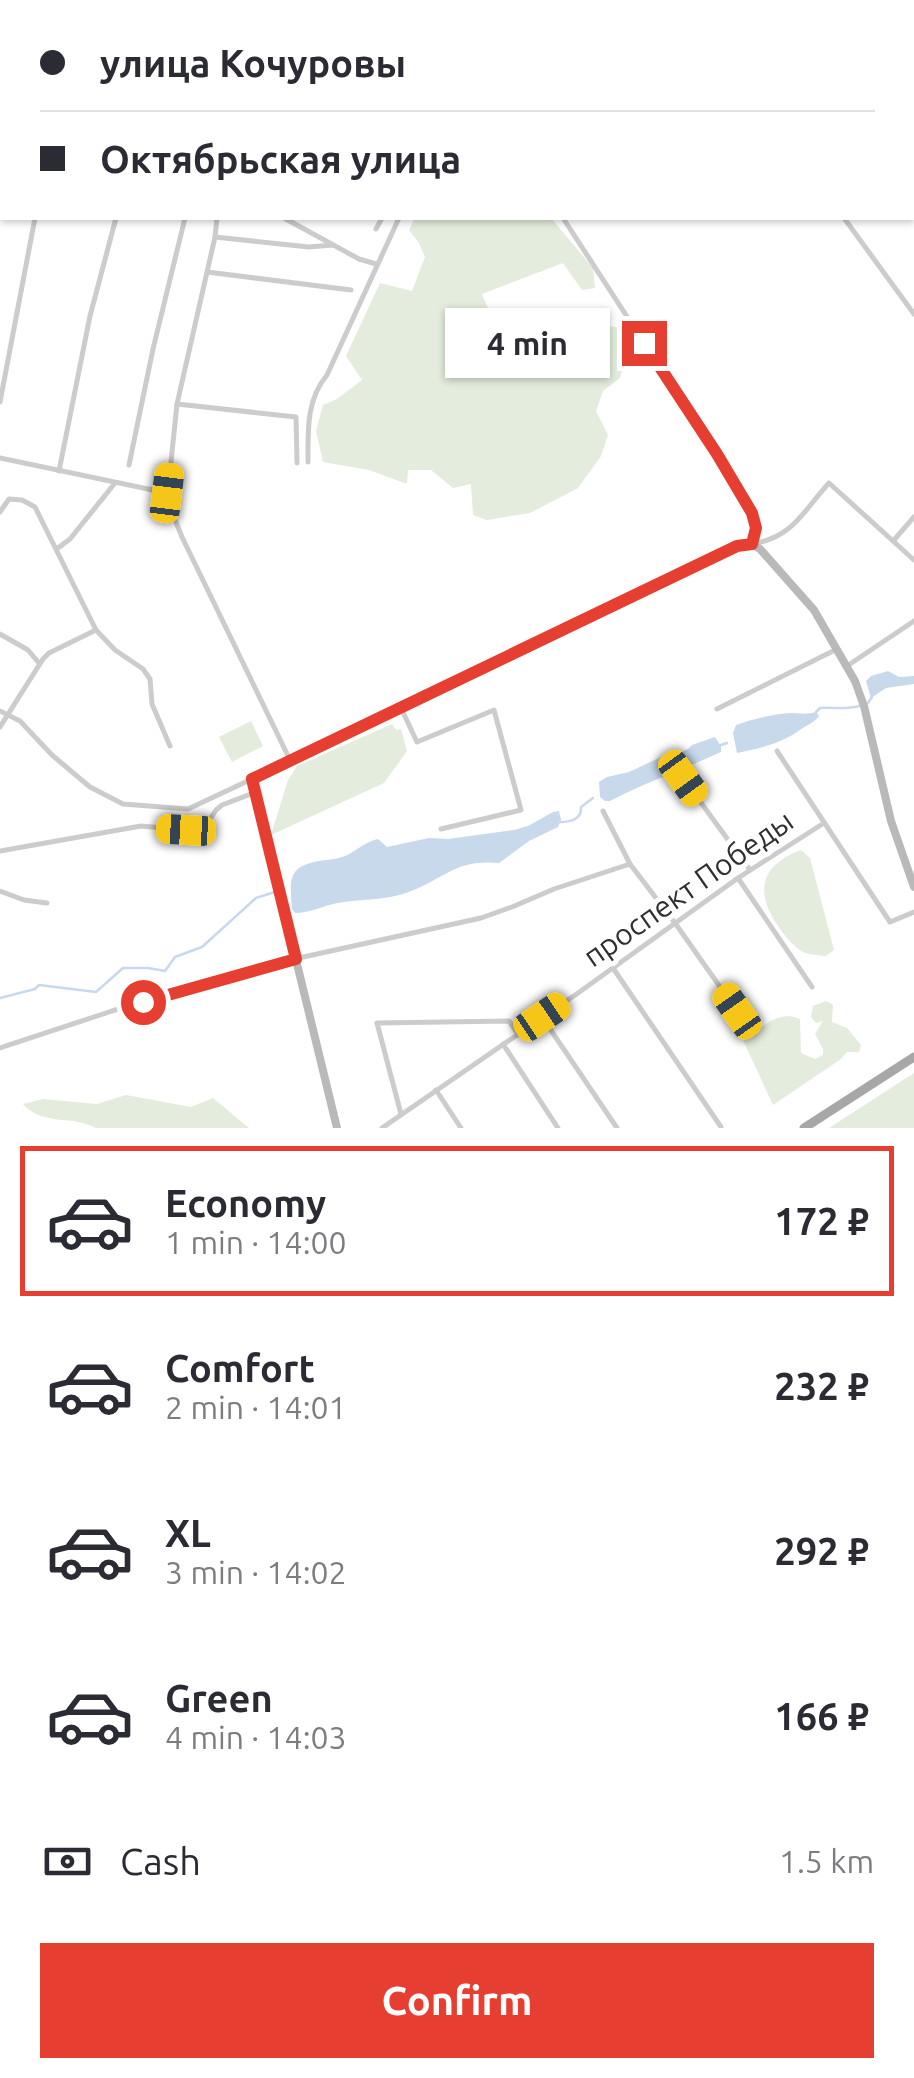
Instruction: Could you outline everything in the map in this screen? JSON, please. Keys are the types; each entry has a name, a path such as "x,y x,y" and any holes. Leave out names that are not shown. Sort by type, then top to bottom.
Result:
{"main road":[{"path":"804,1128 914,1056"}],"street":[{"path":"0,402 35,220"},
{"path":"59,471 90,316 115,220"},
{"path":"129,465 185,220"},
{"path":"217,220 177,404 168,506 290,760"},
{"path":"288,220 376,264"},
{"path":"376,230 381,220"},
{"path":"308,462 308,419 319,384 327,375 398,220"},
{"path":"563,220 737,486 756,528 752,544"},
{"path":"845,220 914,314"},
{"path":"216,237 310,247 332,244"},
{"path":"207,272 351,290"},
{"path":"177,404 296,417 297,463"},
{"path":"0,458 167,493"},
{"path":"56,548 70,539 115,483"},
{"path":"3,713 20,721 90,787 123,804 188,809 737,546 771,540 802,519 830,483 914,560"},
{"path":"0,512 8,499 22,500 35,507 96,630 115,650 144,669 150,679 152,704 170,746"},
{"path":"894,540 914,517"},
{"path":"752,544 814,610 861,695 892,821 914,887"},
{"path":"847,666 914,621"},
{"path":"0,727 3,713 49,653 96,630"},
{"path":"0,634 28,650 39,664"},
{"path":"717,710 837,650"},
{"path":"401,707 417,742 494,710 521,810 441,829"},
{"path":"777,751 890,922 914,912"},
{"path":"683,778 750,870"},
{"path":"252,779 337,1128"},
{"path":"0,851 141,826 186,830 200,827 222,805 256,792"},
{"path":"603,811 630,864 737,1011"},
{"name":"проспект Победы","path":"386,1127 738,878 824,822"},
{"path":"0,1048 128,1006 296,959 480,918 630,864"},
{"path":"738,878 812,987"},
{"path":"0,891 47,903"},
{"path":"613,967 720,1127"},
{"path":"542,1017 617,1128"},
{"path":"401,1114 378,1022 509,1021 518,1034"},
{"path":"503,1044 558,1128"},
{"path":"436,1090 461,1128"}],"green space":[{"path":"414,220 553,220 593,268 595,288 582,290 563,263 482,294 505,348 585,322 634,330 620,378 603,391 596,411 608,435 601,456 578,488 530,513 487,520 473,515 471,484 453,488 431,470 408,470 407,484 369,470 323,462 316,431 323,405 362,380 346,356 380,283 412,291 425,257 409,230"},
{"path":"251,721 263,746 232,762 219,737"},
{"path":"392,724 396,730 401,729 407,751 384,783 271,835 288,780 297,766"},
{"path":"801,850 810,858 834,950 826,956 805,953 795,946 776,923 765,899 766,879 771,870"},
{"path":"826,1001 833,1005 832,1022 847,1028 861,1045 859,1052 847,1052 773,1105 743,1040 770,1021 784,1016 800,1019 801,1053 815,1059 823,1055 815,1034 823,1021 816,1023 811,1017 813,1006"},
{"path":"914,1073 914,1128 829,1128"},
{"path":"126,1095 191,1107 213,1098 249,1128 96,1128 48,1118 23,1104 43,1099 97,1104"}],"water":[{"path":"888,671 899,677 914,676 914,684 886,688 871,698 866,681"},
{"path":"816,712 819,716 815,721 785,739 737,753 733,733 736,725 775,715"},
{"path":"715,737 721,752 610,801 600,797 599,782 607,777 629,772 663,756 673,756"},
{"path":"559,811 558,827 529,841 499,863 462,866 391,897 343,902 300,913 292,909 292,880 305,865 342,857 378,839 387,847 429,838 514,830"}],"waterway":[{"path":"868,703 872,697"},
{"path":"816,712 820,708 859,706"},
{"path":"721,745 727,743"},
{"path":"560,822 575,819 581,807 593,798"},
{"path":"0,998 39,985 96,992 123,968 165,971 175,957 202,947 256,898 275,892"}],"route":[{"path":"143,1002 296,959 252,779 737,546 752,544 756,528 752,513 644,343"}]}
